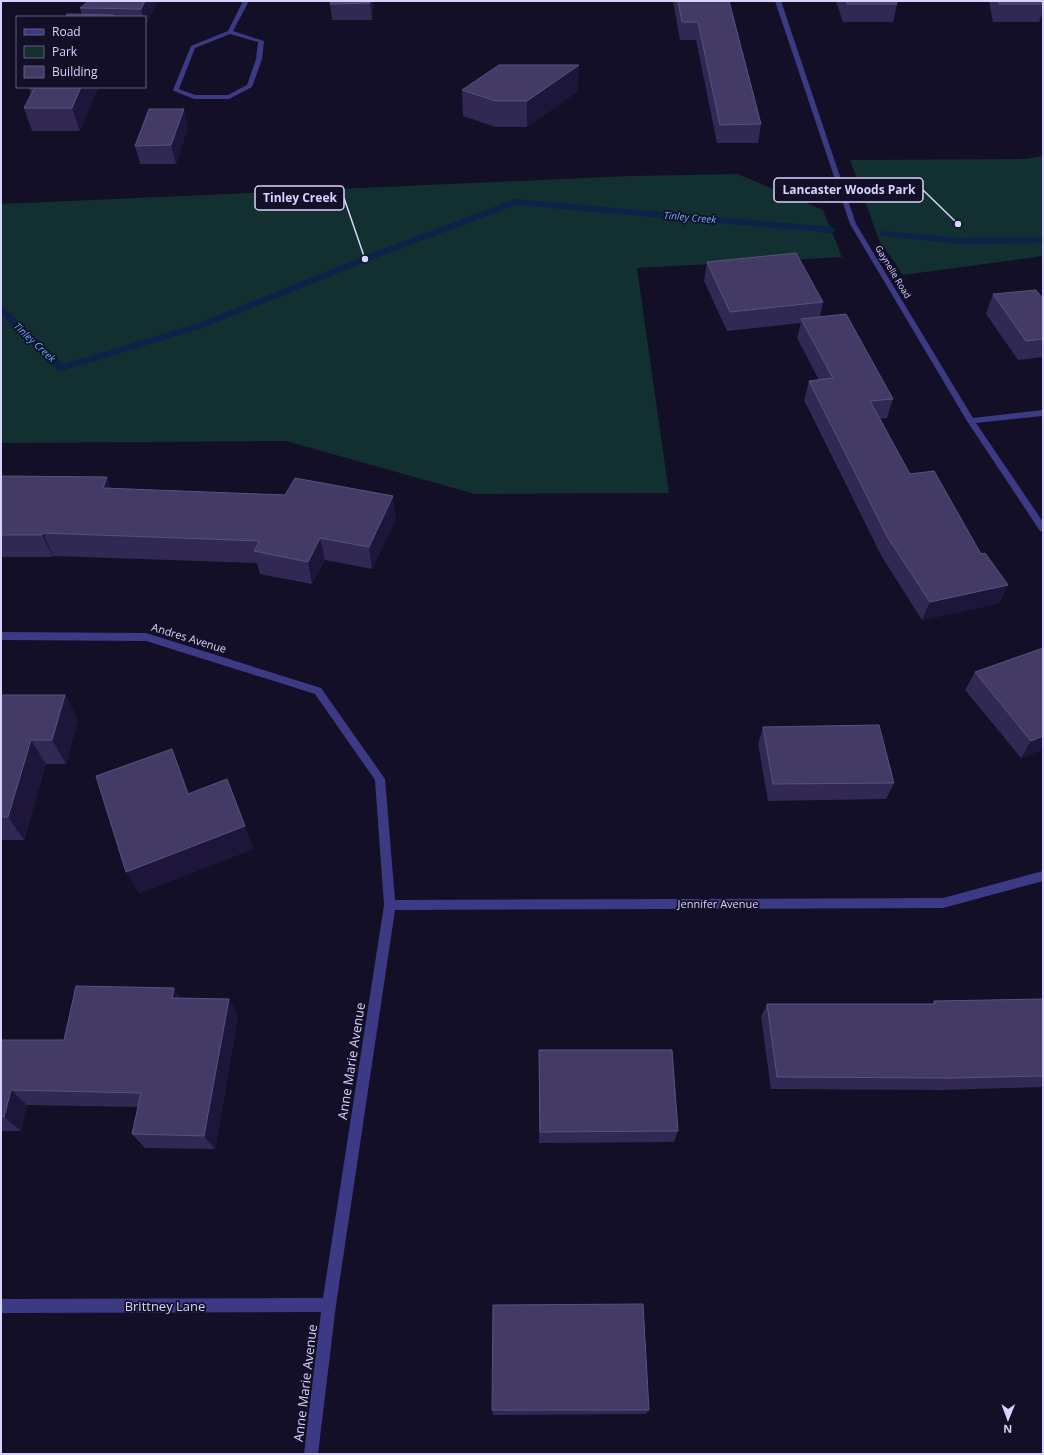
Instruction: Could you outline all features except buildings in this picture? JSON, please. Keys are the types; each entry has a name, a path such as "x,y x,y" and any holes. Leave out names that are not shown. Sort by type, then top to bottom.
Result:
{"street":[{"path":"230,32 261,41 259,59 250,86 229,96 194,97 176,90 193,47 230,32 246,1"},
{"name":"Gaynelle Road","path":"778,1 853,224 971,421 1043,529"},
{"path":"971,421 1043,413"},
{"name":"Andres Avenue","path":"1,636 146,637 318,692"},
{"name":"Anne Marie Avenue","path":"311,1454 329,1305 390,904 380,779 318,692"},
{"name":"Jennifer Avenue","path":"390,904 943,903 1043,876"},
{"name":"Brittney Lane","path":"1,1306 329,1305"}],"green space":[{"path":"1043,156 1043,256 903,275 879,240 850,160 1025,159"},
{"path":"738,174 823,210 842,257 637,268 669,493 475,494 286,441 1,443 1,204 629,176"}],"waterway":[{"name":"Tinley Creek","path":"1,310 62,368 202,325 365,259 515,202 832,230"},
{"name":"Tinley Creek","path":"884,234 960,241 1043,240"}],"place":[{"name":"Lancaster Woods Park","path":"958,224"},
{"name":"Tinley Creek","path":"365,259"}]}
